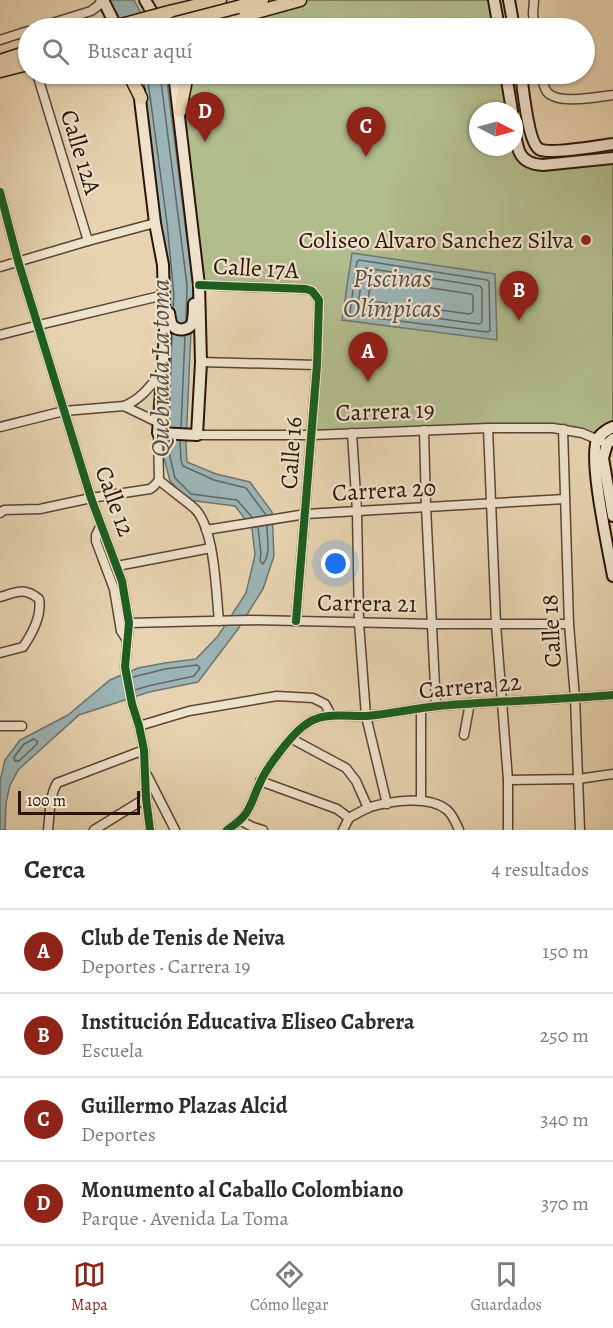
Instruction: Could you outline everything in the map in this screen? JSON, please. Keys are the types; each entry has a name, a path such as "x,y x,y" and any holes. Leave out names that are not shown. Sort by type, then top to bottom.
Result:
{"main road":[{"path":"102,0 112,18"},
{"path":"146,0 154,18"},
{"path":"147,18 220,0"},
{"path":"197,18 262,0"},
{"path":"238,18 300,0"},
{"path":"494,0 497,18"},
{"path":"509,0 512,18"},
{"path":"0,71 18,66"},
{"path":"134,84 141,98"},
{"path":"138,84 170,321 172,326 180,329 188,328 192,323 196,267"},
{"path":"176,84 199,285 201,362 194,435"},
{"path":"180,111 185,84"},
{"path":"508,84 511,102"},
{"path":"522,84 530,134 534,145 540,150 552,152 613,144"},
{"path":"521,156 536,165 613,158"},
{"path":"160,430 165,334 163,265"},
{"path":"613,427 607,430 603,458 613,516"},
{"name":"Carrera 19","path":"160,430 194,435"},
{"path":"606,441 594,453 613,576"}],"street":[{"path":"69,18 92,11 102,0"},
{"path":"534,0 534,18"},
{"path":"0,40 18,34"},
{"name":"Calle 12A","path":"40,84 88,241"},
{"path":"544,84 546,91 556,99 613,95"},
{"name":"Calle 12","path":"0,192 18,261 91,498 122,581 129,623 125,667 144,750 150,830"},
{"path":"0,267 155,223"},
{"name":"Calle 17A","path":"199,285 312,291"},
{"name":"Calle 16","path":"296,621 320,308 319,300 312,291"},
{"path":"0,335 164,295"},
{"path":"201,362 317,365"},
{"path":"0,427 64,411 124,406 137,400 147,391 163,370"},
{"name":"Carrera 19","path":"124,406 160,430"},
{"path":"488,428 496,624 508,780 508,830"},
{"name":"Carrera 19","path":"194,435 312,435 488,428 553,428 582,433 606,441"},
{"name":"Calle 18","path":"563,429 569,624 575,698 580,830"},
{"path":"0,513 4,510 39,509 150,489 159,480 160,430"},
{"path":"424,430 436,706"},
{"path":"352,433 357,511 359,623 366,716 387,804"},
{"path":"159,480 202,518 211,548 222,621"},
{"name":"Carrera 20","path":"206,530 306,514 565,499"},
{"path":"102,525 96,535 96,541 114,590 121,631 127,640"},
{"path":"117,566 211,548"},
{"path":"0,597 22,591 31,593 39,599 41,608 23,647 0,653"},
{"name":"Carrera 21","path":"129,623 250,620 569,624"},
{"name":"Carrera 22","path":"331,715 366,716 436,706 613,695"},
{"path":"139,726 189,711 277,696 313,698 325,704 331,715 309,722 302,727 260,781 249,809 241,820 227,830"},
{"path":"464,735 470,704"},
{"path":"421,709 421,800"},
{"path":"0,726 22,726"},
{"path":"292,739 346,768 357,781 368,808"},
{"path":"48,830 50,803 57,783 144,750"},
{"path":"145,772 175,830"},
{"path":"508,780 578,779 613,774"},
{"path":"260,781 337,809 349,818"},
{"path":"97,829 146,798"},
{"path":"343,830 349,818 368,808 421,800 435,804 449,812 459,830"},
{"path":"241,820 263,830"}],"green space":[{"path":"300,0 494,0 497,18 245,18"},
{"path":"174,84 508,84 511,102 469,102 469,156 522,156 528,162 613,158 613,427 597,439 563,429 312,435 320,308 312,291 202,284"}],"water":[{"path":"104,0 134,0 144,18 112,18"},
{"path":"144,84 167,84 193,285 187,462 216,474 250,482 272,512 274,556 263,589 238,629 198,682 149,692 79,715 19,769 10,785 6,803 5,830 0,830 0,781 5,760 20,740 68,715 110,680 138,668 196,659 218,636 246,593 255,555 252,528 235,506 188,500 170,481 164,458 162,416 168,297"},
{"name":"Piscinas Olímpicas","path":"352,253 495,274 497,340 342,320"}],"cycle path":[{"path":"0,192 18,261 91,498 122,581 129,623 125,667 144,750 150,830"},
{"path":"199,285 306,289 312,291 319,300 317,365 296,621"},
{"path":"227,830 245,814 273,760 300,729 319,718 367,716 461,704 613,695"}],"place":[{"name":"Monumento al Caballo Colombiano","path":"205,142"},
{"name":"Guillermo Plazas Alcid","path":"366,157"},
{"name":"Coliseo Alvaro Sanchez Silva","path":"586,240"},
{"name":"Institución Educativa Eliseo Cabrera","path":"519,321"},
{"name":"Club de Tenis de Neiva","path":"368,382"}],"water label":[{"name":"Quebrada La toma","path":"160,368"}]}
